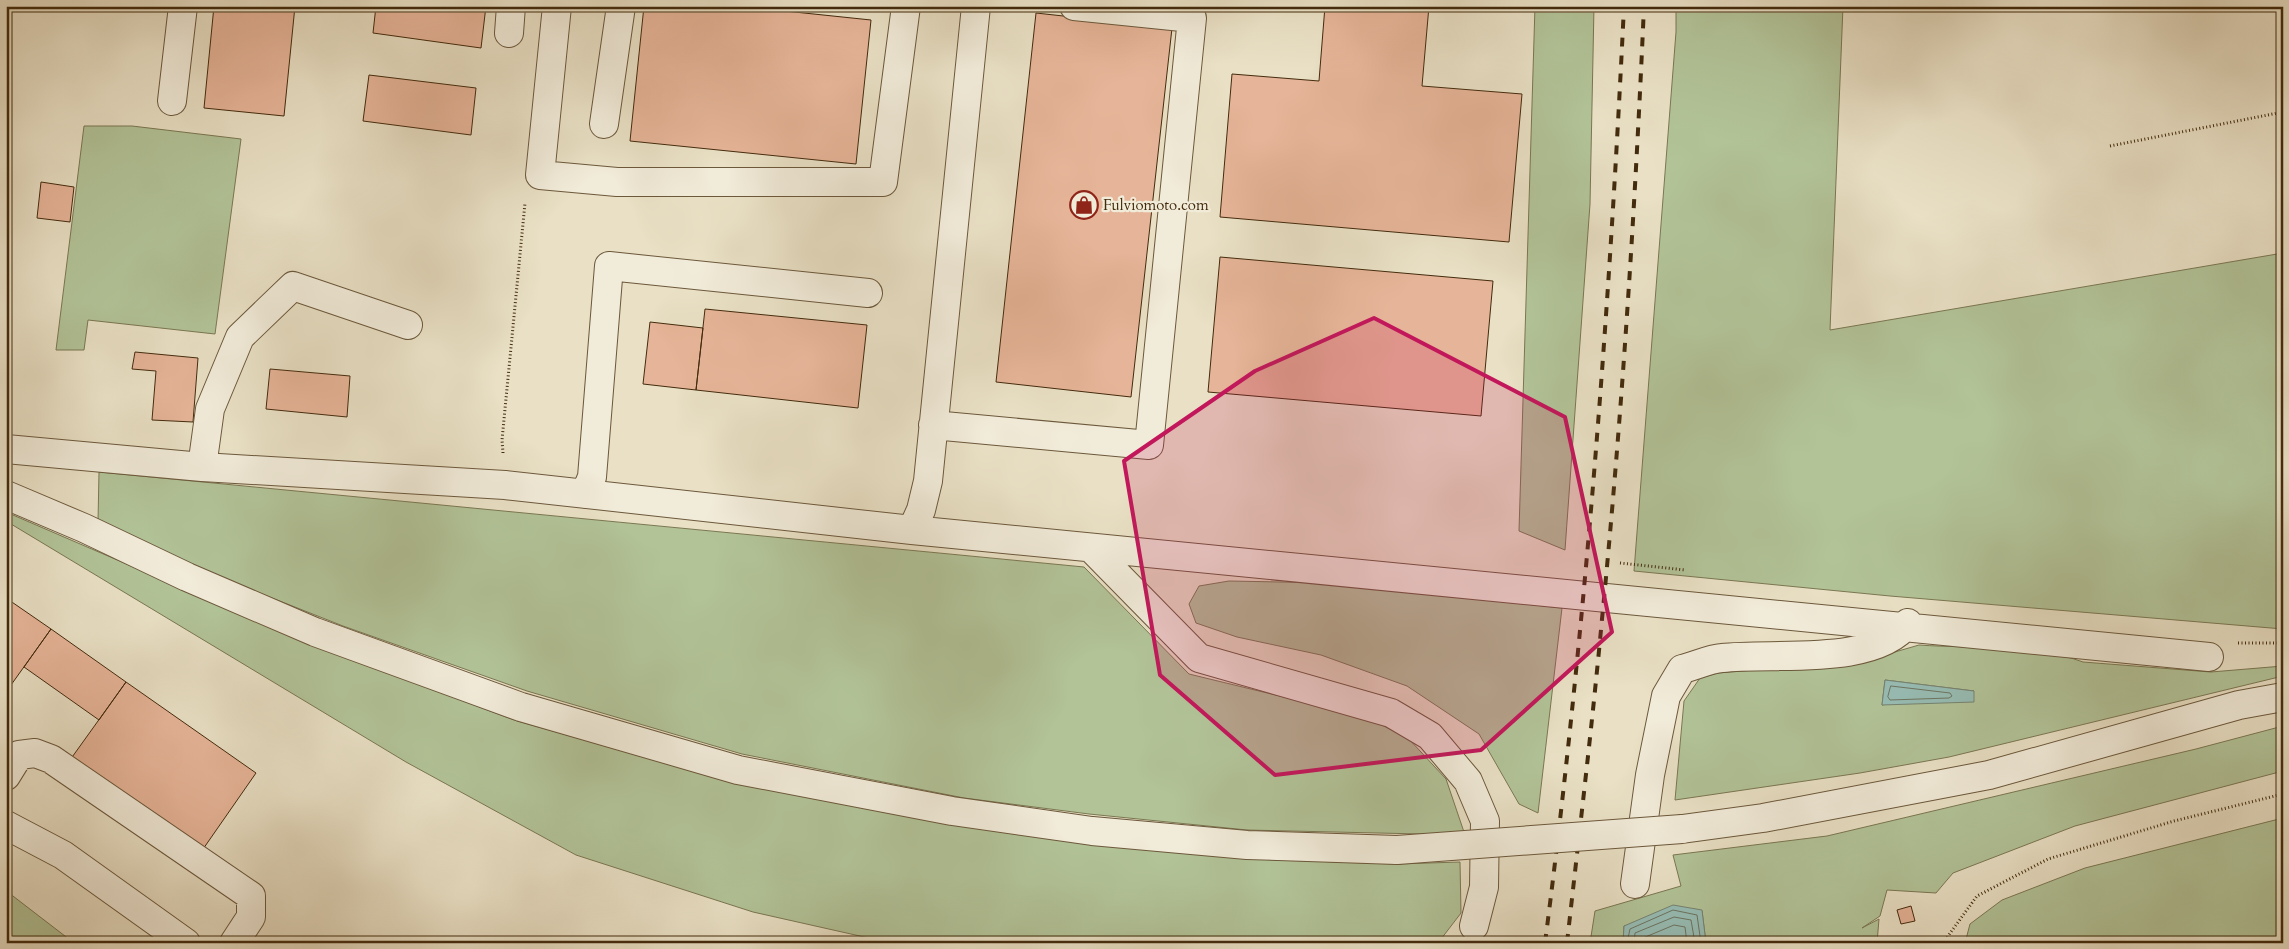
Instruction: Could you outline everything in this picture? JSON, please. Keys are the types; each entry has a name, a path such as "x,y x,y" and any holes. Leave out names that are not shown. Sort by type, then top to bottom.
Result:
{"street":[{"path":"172,101 183,6"},
{"path":"557,6 540,175 617,182 883,182 906,6"},
{"path":"604,124 621,6"},
{"path":"912,530 921,510 928,481 976,6"},
{"path":"933,425 1149,445 1192,18 1074,6"},
{"path":"585,494 592,477 609,266 868,293"},
{"path":"202,467 210,409 240,337 293,286 408,325"},
{"path":"6,449 202,467 505,485 1091,548 1911,619 2209,656"},
{"path":"6,495 84,528 187,578 314,632 521,708 738,770 952,811 1092,831 1247,845 1397,850 1682,829 1764,818 1989,775 2239,705 2283,697"},
{"path":"1091,548 1199,658 1391,713 1430,736 1468,782 1485,821 1484,887 1474,926"},
{"path":"1635,884 1650,775 1666,696 1682,669 1720,658 1835,654 1878,644 1911,619"},
{"path":"6,776 19,755 34,752 52,758 251,896 251,917 234,943"},
{"path":"6,825 63,855 186,943"}],"path":[{"path":"2110,146 2283,112"},
{"path":"504,460 502,440 526,193"},
{"path":"1620,563 1649,566"},
{"path":"1943,943 1977,896 2048,859 2174,821 2283,794"}],"highlighted area":[{"path":"1374,318 1565,417 1612,632 1481,750 1275,775 1160,675 1124,461 1255,371"}],"green space":[{"path":"1535,6 1594,6 1590,204 1565,550 1519,531"},
{"path":"1676,6 1843,6 1830,330 2283,253 2283,629 1890,596 1634,571 1676,32"},
{"path":"84,126 132,126 241,139 215,334 88,320 84,350 56,350"},
{"path":"99,472 1084,567 1189,674 1366,717 1408,738 1446,779 1465,835 1247,830 1089,814 964,798 742,754 527,691 343,626 196,568 98,522"},
{"path":"6,512 305,641 514,720 733,782 1252,859 1397,864 1460,862 1461,913 1438,943 891,943 753,912 576,855 406,762 6,521"},
{"path":"1229,581 1333,583 1562,608 1538,813 1519,804 1479,734 1407,686 1321,655 1237,637 1196,623 1189,604 1199,586"},
{"path":"1919,645 1981,647 2023,649 2063,656 2083,662 2211,672 2283,666 2283,676 1949,757 1860,773 1675,800 1684,701 1700,678 1718,673 1864,661","holes":["1885,680 1974,691 1882,705"]},
{"path":"2283,726 2283,771 2075,826 1953,873 1936,893 1887,890 1880,916 1862,928 1879,919 1877,943 1706,943 1702,911 1624,926 1623,943 1590,943 1595,911 1681,886 1673,855 1827,836 2196,749"},
{"path":"2283,818 2283,943 1965,943 1970,924 2002,900 2085,868"},
{"path":"6,892 9,893 74,943 6,943"}],"water":[{"path":"1885,680 1974,691 1974,702 1882,705"},
{"path":"1673,905 1702,910 1706,943 1623,943 1624,926"}],"building":[{"path":"214,6 295,6 284,116 204,108"},
{"path":"376,6 486,6 481,48 373,33"},
{"path":"644,6 737,6 871,20 856,164 630,141"},
{"path":"1325,6 1429,6 1422,86 1522,94 1509,242 1220,217 1232,74 1319,81"},
{"name":"Fulviomoto.com","path":"1036,13 1172,28 1131,397 996,382"},
{"path":"369,75 476,88 471,135 363,121"},
{"path":"41,182 74,187 70,222 37,218"},
{"path":"1220,257 1493,281 1481,416 1208,392"},
{"path":"705,309 867,325 858,408 696,390"},
{"path":"650,322 703,328 696,390 643,384"},
{"path":"135,352 198,358 193,422 152,420 156,371 132,369"},
{"path":"270,369 350,376 347,417 266,409"},
{"path":"6,598 51,629 6,692"},
{"path":"51,629 126,682 99,720 24,667"},
{"path":"126,682 256,773 201,852 70,760"},
{"path":"1911,906 1915,921 1901,924 1897,910"}],"railway":[{"path":"1545,943 1572,709 1594,475 1611,241 1624,6"},
{"path":"1567,943 1594,700 1616,466 1632,236 1644,6"}],"place":[{"name":"Fulviomoto.com","path":"1084,205"}]}
